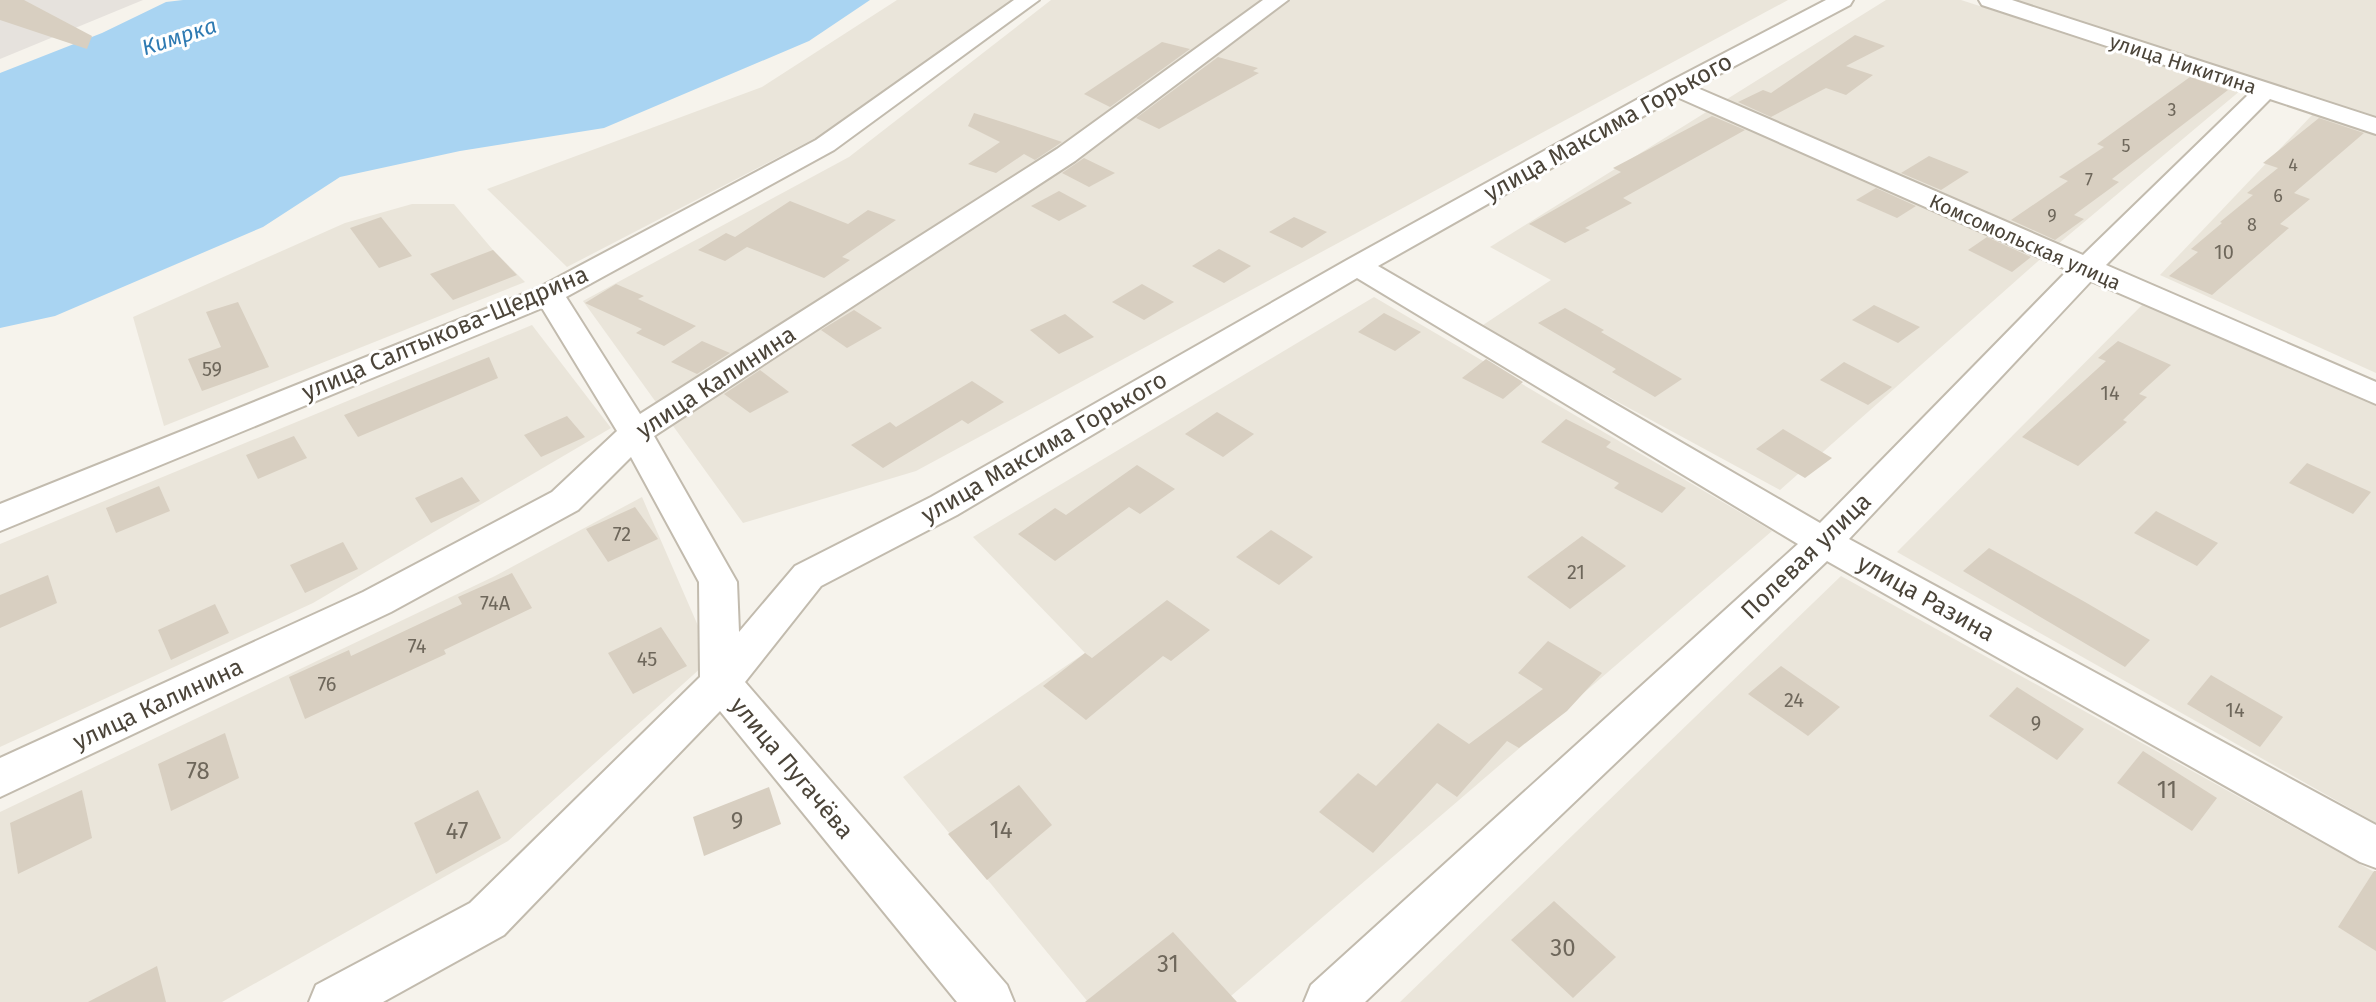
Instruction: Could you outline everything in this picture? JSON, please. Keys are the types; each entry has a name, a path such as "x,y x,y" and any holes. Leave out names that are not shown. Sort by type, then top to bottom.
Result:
{"street":[{"name":"улица Салтыкова-Щедрина","path":"0,518 549,294 825,145 1028,0"},
{"name":"улица Калинина","path":"0,778 377,602 565,501 635,433 1066,155 1277,0"},
{"name":"улица Максима Горького","path":"334,1002 487,919 721,683 808,576 944,506 1357,266 1676,88 1842,0"},
{"name":"улица Никитина","path":"1990,0 2376,126"},
{"name":"Комсомольская улица","path":"1676,88 2376,394"},
{"name":"Полевая улица","path":"1329,1002 1824,542 2086,269 2265,91"},
{"name":"улица Разина","path":"1357,266 1824,542 2376,848"},
{"name":"улица Пугачёва","path":"549,294 635,433 718,582 721,683 989,1002"}],"shaded area":[{"path":"0,0 143,0 0,59"},
{"path":"897,0 1014,0 831,130 567,267 487,189 762,87"},
{"path":"1051,0 1788,0 916,471 743,523 583,301 849,157"},
{"path":"1886,0 1961,0 2241,90 2045,255 1780,490 1480,327 1551,280 1490,247"},
{"path":"2010,0 2376,0 2376,119"},
{"path":"2313,114 2376,135 2376,373 2160,275"},
{"path":"412,204 454,204 525,282 164,426 133,317 345,223"},
{"path":"1374,297 1772,531 1224,1002 1088,1002 903,777 1085,653 973,537"},
{"path":"2146,301 2376,403 2376,823 1897,552"},
{"path":"532,325 611,428 313,603 0,747 0,544"},
{"path":"642,497 712,658 508,841 222,1002 0,1002 0,812 495,576"},
{"path":"1841,576 2376,873 2376,1002 1400,1002"}],"water":[{"name":"Кимрка","path":"870,0 809,41 604,128 460,151 340,177 263,227 55,316 0,328 0,73 102,33 166,2"}],"building":[{"path":"0,0 24,0 92,36 87,49 0,20"},
{"path":"1855,35 1885,46 1846,66 1873,75 1846,95 1826,88 1771,117 1738,102 1763,90 1771,93"},
{"path":"1162,42 1190,49 1110,107 1084,94"},
{"path":"1218,57 1258,68 1253,71 1259,73 1159,129 1136,118"},
{"path":"2190,77 2228,90 2112,179 2119,182 2074,215 2084,219 2055,240 2011,220 2068,181 2059,177 2104,147 2097,144"},
{"path":"974,113 1062,142 1035,160 1024,154 996,173 968,164 1000,142 968,126"},
{"path":"1712,116 1745,130 1623,198 1632,203 1585,228 1590,230 1565,243 1529,224 1621,172 1613,168"},
{"path":"2319,118 2364,133 2294,193 2310,199 2280,224 2289,228 2212,295 2169,276 2198,252 2191,249 2253,195 2247,193 2278,168 2263,163"},
{"path":"1929,156 1969,172 1941,190 1901,173"},
{"path":"1084,158 1115,173 1089,187 1062,173"},
{"path":"1876,188 1916,206 1897,218 1856,200"},
{"path":"1059,191 1087,206 1059,221 1031,206"},
{"path":"790,201 848,224 868,210 896,220 842,257 850,260 824,278 747,247 725,261 698,250 726,233 735,237"},
{"path":"381,217 412,256 379,268 350,228"},
{"path":"1294,217 1327,232 1302,248 1269,232"},
{"path":"1987,237 2031,257 2012,272 1968,250"},
{"path":"1219,249 1251,266 1224,283 1192,266"},
{"path":"493,250 517,275 453,300 430,274"},
{"path":"616,284 644,296 638,299 696,326 664,346 636,333 642,329 585,303"},
{"path":"1142,284 1174,302 1144,320 1112,302"},
{"path":"238,302 269,367 202,391 188,359 221,347 206,312"},
{"path":"1874,305 1920,327 1898,343 1852,320"},
{"path":"1565,308 1682,379 1655,397 1612,372 1616,369 1538,323"},
{"path":"854,310 882,328 847,348 821,330"},
{"path":"1384,313 1421,332 1395,351 1358,332"},
{"path":"1065,314 1094,337 1059,354 1030,330"},
{"path":"702,341 730,353 697,374 671,362"},
{"path":"2118,341 2171,365 2139,394 2147,397 2123,420 2127,422 2078,466 2022,437 2106,361 2098,358"},
{"path":"489,357 498,378 358,437 344,415"},
{"path":"1486,359 1523,382 1503,399 1462,378"},
{"path":"1844,362 1892,387 1868,405 1820,380"},
{"path":"760,370 789,392 750,413 724,394"},
{"path":"972,381 1004,402 968,424 962,420 883,468 851,445 890,422 896,427"},
{"path":"1217,412 1254,434 1223,457 1185,434"},
{"path":"567,416 585,437 541,457 524,435"},
{"path":"1566,419 1611,442 1606,447 1686,488 1662,513 1614,488 1619,483 1541,442"},
{"path":"1783,429 1832,458 1805,478 1756,449"},
{"path":"294,436 307,458 258,479 246,455"},
{"path":"2307,463 2371,492 2353,514 2289,483"},
{"path":"1137,465 1175,489 1140,514 1129,507 1055,561 1018,534 1055,508 1066,515"},
{"path":"462,477 480,501 431,523 415,498"},
{"path":"159,486 170,511 116,533 106,508"},
{"path":"635,507 658,539 608,562 586,529"},
{"path":"2156,511 2218,543 2197,566 2134,533"},
{"path":"1271,530 1313,557 1279,585 1236,557"},
{"path":"1582,536 1626,566 1570,609 1527,577"},
{"path":"343,542 358,569 305,593 290,565"},
{"path":"1989,548 2150,640 2125,667 1963,571"},
{"path":"512,573 532,608 444,650 446,654 305,719 289,677 349,650 351,656 462,604 458,597"},
{"path":"48,575 57,603 0,628 0,595"},
{"path":"1167,600 1210,630 1171,661 1163,656 1086,720 1043,686 1085,653 1092,658"},
{"path":"215,604 229,633 171,660 158,630"},
{"path":"661,627 687,666 633,694 608,653"},
{"path":"1548,641 1602,673 1567,711 1519,748 1507,741 1457,797 1437,783 1373,853 1319,812 1358,773 1376,786 1438,723 1469,744 1543,689 1518,673"},
{"path":"1781,666 1840,707 1808,736 1748,694"},
{"path":"2211,675 2283,717 2260,747 2187,704"},
{"path":"2017,687 2084,729 2057,760 1989,716"},
{"path":"225,733 239,778 171,811 158,764"},
{"path":"2143,751 2217,798 2192,831 2117,783"},
{"path":"1019,785 1052,825 987,880 948,834"},
{"path":"769,787 781,824 704,856 693,817"},
{"path":"82,790 92,838 18,874 10,823"},
{"path":"478,790 501,838 436,874 414,823"},
{"path":"2376,871 2376,951 2338,927"},
{"path":"1554,901 1616,957 1573,998 1511,940"},
{"path":"1173,932 1237,1002 1085,1002"},
{"path":"157,966 166,1002 88,1002"}]}
